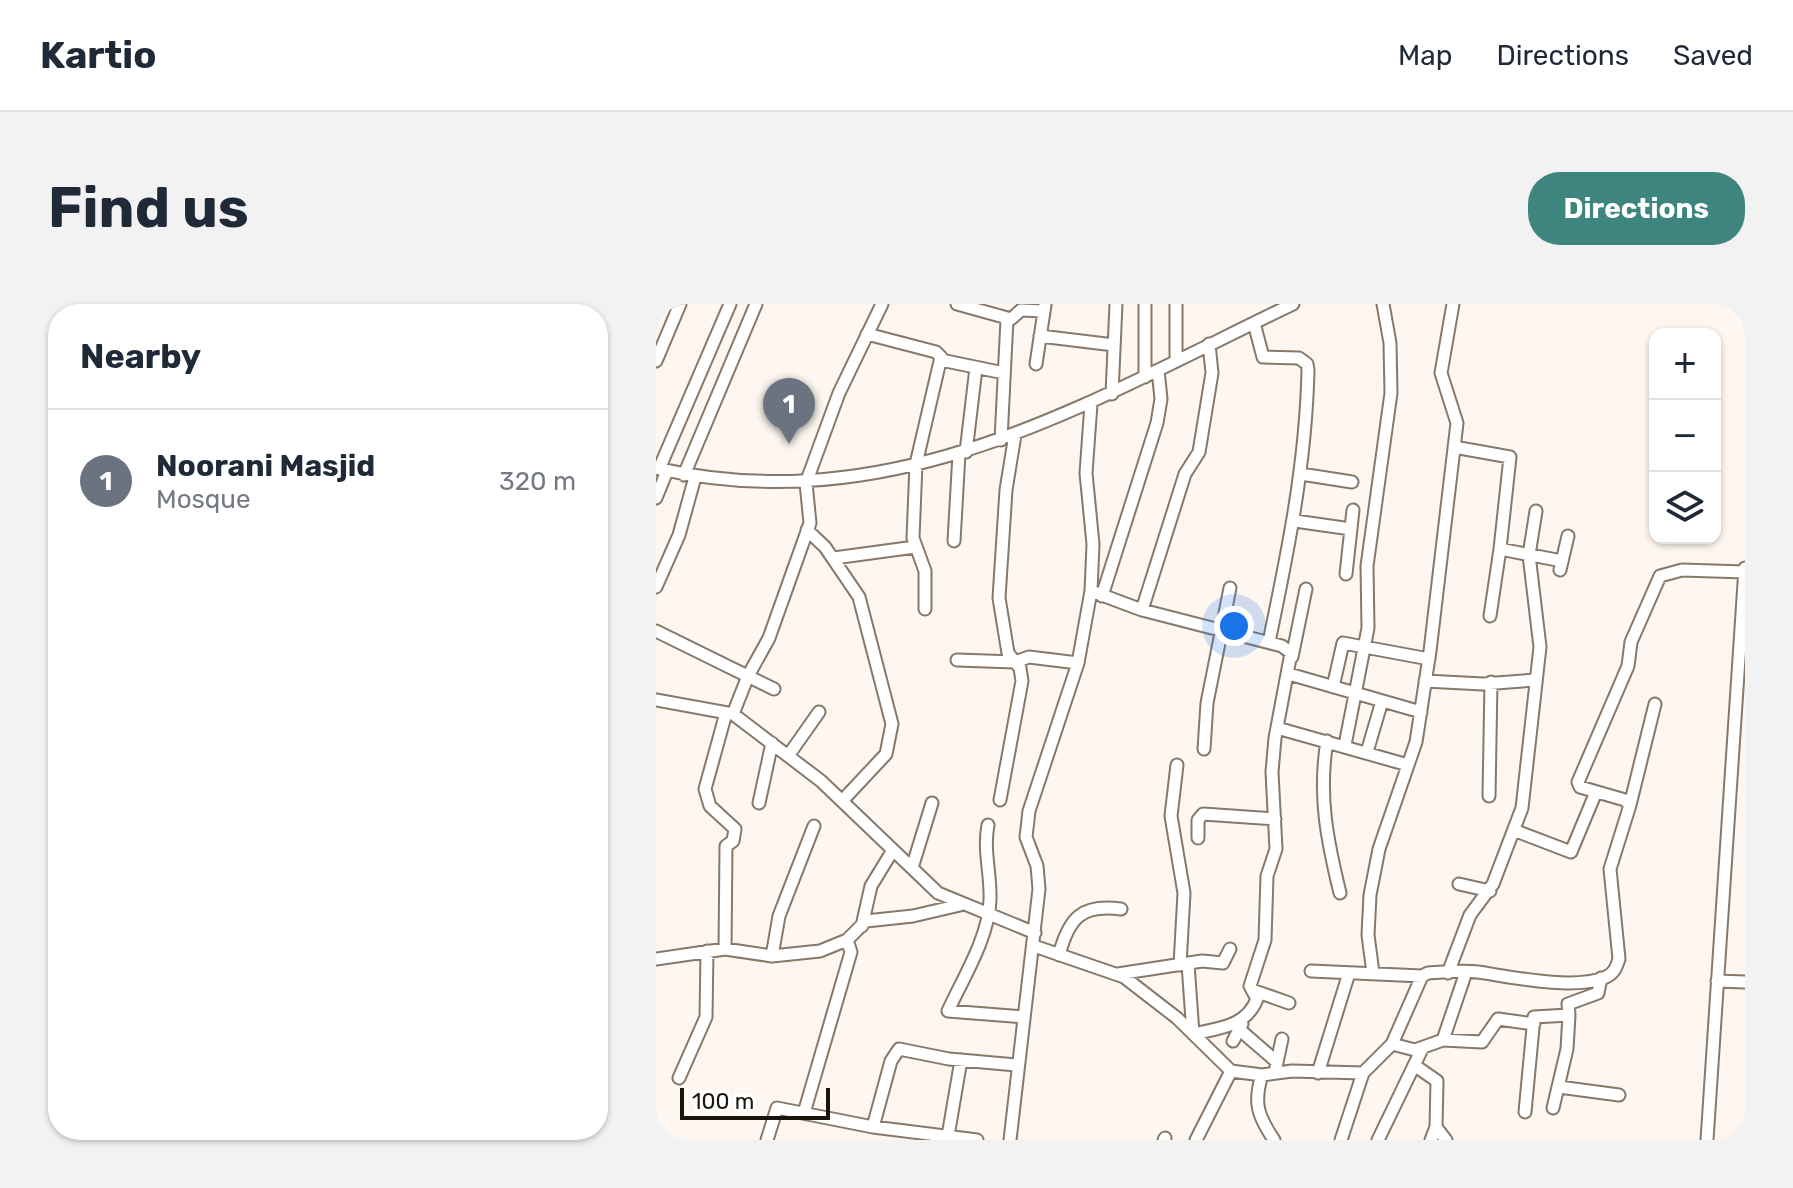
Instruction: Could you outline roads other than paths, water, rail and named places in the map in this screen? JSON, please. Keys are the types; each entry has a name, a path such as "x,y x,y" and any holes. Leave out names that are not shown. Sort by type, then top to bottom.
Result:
{"street":[{"path":"656,361 680,304"},
{"path":"656,498 661,469 730,304"},
{"path":"656,587 690,476 756,304"},
{"path":"725,949 726,846 733,841 735,829 710,806 705,789 730,713 769,638 807,530 809,497 806,483 839,393 882,304"},
{"path":"957,304 1013,312 1044,308 1036,364"},
{"path":"1112,394 1116,304"},
{"path":"1145,304 1145,377"},
{"path":"1176,304 1176,361"},
{"path":"661,469 690,476 806,483 962,453 1091,404 1293,304"},
{"path":"1345,745 1365,646 1369,609 1367,566 1392,378 1383,304"},
{"path":"1373,973 1368,935 1370,895 1379,849 1408,765 1421,712 1429,659 1457,415 1441,373 1453,304"},
{"path":"1001,440 1004,373 1013,312"},
{"path":"1254,323 1263,357 1299,358 1307,364 1307,419 1295,521 1269,642"},
{"path":"867,334 936,352 941,360 1004,373"},
{"path":"1040,336 1114,345"},
{"path":"1142,610 1185,474 1199,452 1212,373 1209,344"},
{"path":"925,609 925,571 915,547 916,464 941,360"},
{"path":"954,541 962,453 976,368"},
{"path":"1010,1140 1016,1065 1034,946 1039,878 1026,837 1029,811 1078,663 1097,593 1157,423 1161,399 1158,370"},
{"path":"1091,404 1086,473 1097,593"},
{"path":"1000,800 1022,681 1008,653 999,598 1006,490 1015,435"},
{"path":"1454,447 1510,457 1490,616"},
{"path":"1301,474 1352,482"},
{"path":"1346,574 1353,510"},
{"path":"1448,973 1470,915 1490,891 1516,831 1522,808 1540,632 1529,555 1536,511"},
{"path":"1295,521 1351,529"},
{"path":"807,530 834,558 859,597 892,724 886,754 842,801"},
{"path":"1500,549 1561,566 1568,536"},
{"path":"834,558 915,547"},
{"path":"1630,805 1625,800 1580,787 1578,782 1628,666 1631,642 1655,584 1660,576 1682,570 1714,574 1745,570 1707,1140"},
{"path":"1204,749 1207,703 1230,588"},
{"path":"1233,1041 1255,1004 1252,979 1265,940 1266,883 1274,862 1272,772 1277,728 1306,589"},
{"path":"1097,593 1142,610 1269,642 1288,649 1291,658"},
{"path":"656,631 774,689"},
{"path":"1333,687 1341,645 1348,642 1429,659"},
{"path":"957,660 1015,662 1029,657 1078,663"},
{"path":"1289,674 1421,712"},
{"path":"1425,681 1535,680"},
{"path":"1489,796 1491,682"},
{"path":"656,700 730,713 842,801 938,893 960,905 1035,933"},
{"path":"1367,752 1382,701"},
{"path":"1311,971 1422,976 1466,972 1566,981 1601,978 1615,971 1619,959 1610,869 1630,805 1655,704"},
{"path":"788,756 819,712"},
{"path":"1277,728 1408,765"},
{"path":"1327,741 1321,776 1322,813 1340,893"},
{"path":"759,803 772,743"},
{"path":"1177,765 1171,816 1184,893 1184,964 1193,1034"},
{"path":"1516,831 1571,852 1596,792"},
{"path":"912,868 932,803"},
{"path":"1198,838 1198,820 1203,814 1275,819"},
{"path":"988,825 984,849 990,901 988,913 977,949 948,1011 1024,1017"},
{"path":"772,956 779,916 814,826"},
{"path":"862,926 871,886 893,850"},
{"path":"1459,884 1490,891"},
{"path":"656,959 725,949 772,956 820,951 847,940 866,921 913,916 960,905"},
{"path":"1059,955 1065,933 1078,916 1096,906 1121,909"},
{"path":"804,1113 851,952 847,940"},
{"path":"1034,946 1118,974 1193,1034 1231,1071 1262,1075 1276,1067 1318,1073 1363,1073"},
{"path":"1118,974 1133,969 1223,963 1230,949"},
{"path":"679,1078 706,1017 707,951"},
{"path":"1443,1040 1466,972"},
{"path":"1318,1073 1349,973"},
{"path":"1341,1140 1363,1073 1392,1044 1422,976"},
{"path":"1553,1108 1559,1087 1568,1004 1598,993 1601,978"},
{"path":"1717,981 1745,982"},
{"path":"1252,990 1289,1003"},
{"path":"1525,1112 1534,1024 1538,1014 1569,1015"},
{"path":"1392,1044 1422,1049 1443,1040 1485,1041 1498,1019 1534,1024"},
{"path":"1193,1034 1242,1025"},
{"path":"1242,1025 1276,1067"},
{"path":"1276,1067 1282,1039"},
{"path":"873,1127 891,1061 899,1049 961,1060 1016,1065"},
{"path":"1378,1140 1422,1049"},
{"path":"948,1136 961,1060"},
{"path":"1414,1065 1437,1081 1436,1127 1431,1140"},
{"path":"1196,1140 1231,1071"},
{"path":"1262,1075 1256,1092 1256,1113 1274,1140"},
{"path":"1559,1087 1619,1095"},
{"path":"767,1140 777,1108 873,1127 977,1140"},
{"path":"1436,1127 1446,1140"}],"place":[{"name":"Noorani Masjid","path":"789,444"}]}
